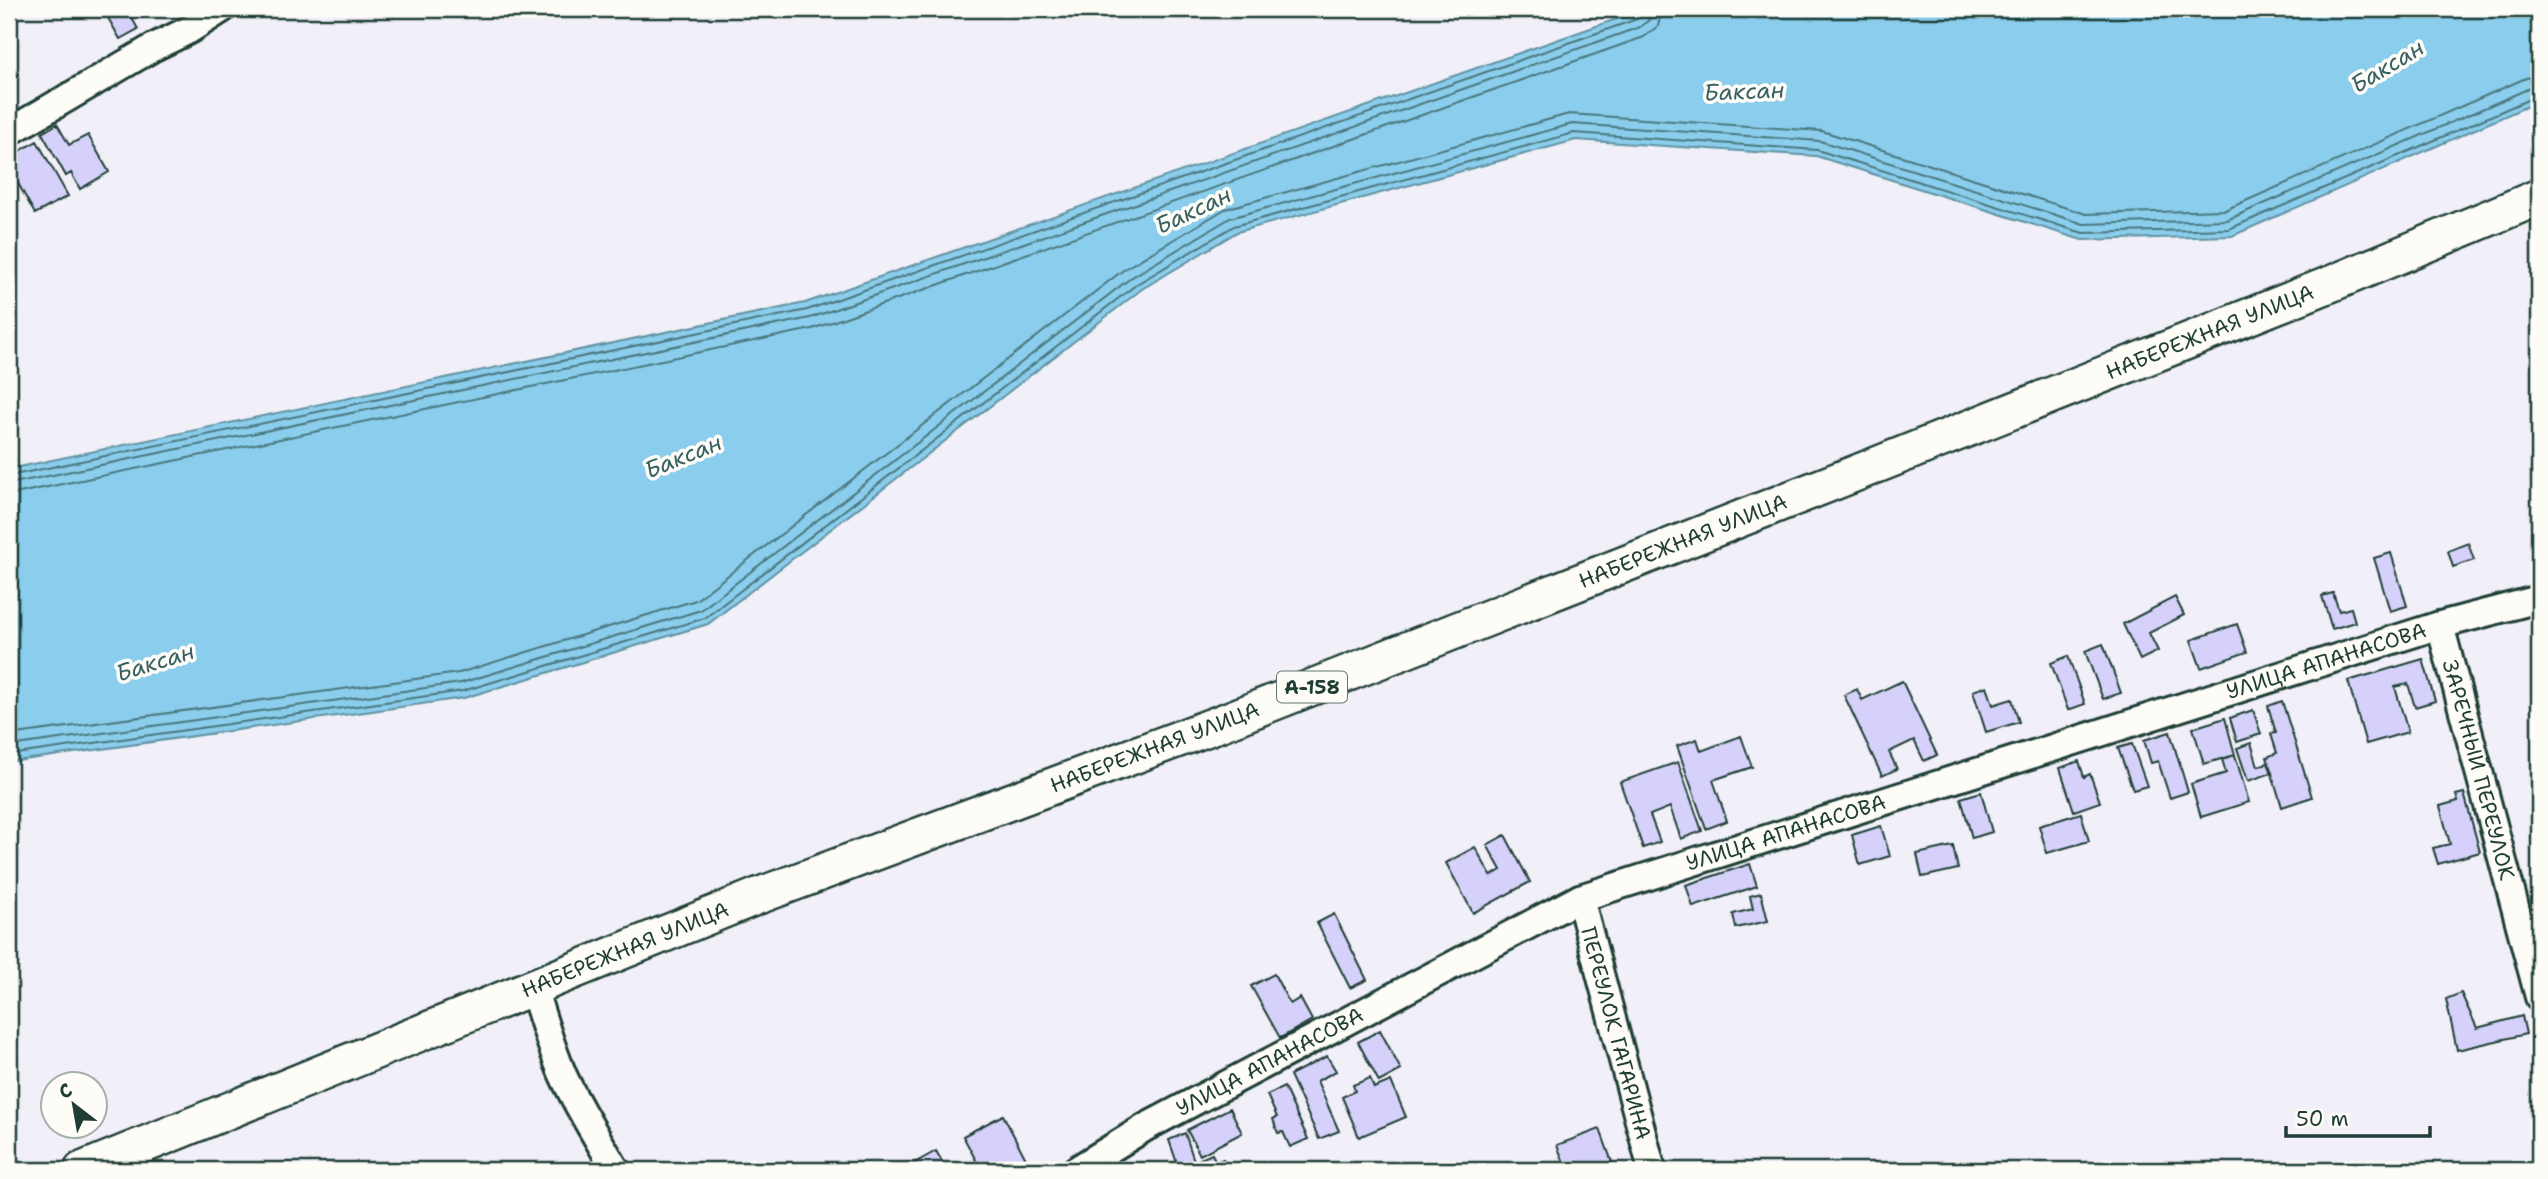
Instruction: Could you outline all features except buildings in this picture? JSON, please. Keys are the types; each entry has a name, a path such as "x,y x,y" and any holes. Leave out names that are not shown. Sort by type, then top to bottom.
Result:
{"main road":[{"name":"НАБЕРЕЖНАЯ УЛИЦА","path":"82,1170 758,896 1221,723 2320,288 2539,197"}],"street":[{"path":"9,132 222,9"},
{"name":"УЛИЦА АПАНАСОВА","path":"1076,1170 1146,1127 1580,898 2440,625 2539,599"},
{"name":"ЗАРЕЧНЫЙ ПЕРЕУЛОК","path":"2440,625 2539,998"},
{"name":"ПЕРЕУЛОК ГАГАРИНА","path":"1580,898 1652,1170"},
{"path":"533,988 563,1075 616,1170"}],"water":[{"name":"Баксан","path":"1645,9 2539,9 2539,101 2232,236 2082,240 1816,156 1576,140 1237,232 1142,289 708,624 464,698 9,762 9,469 805,303"}]}
